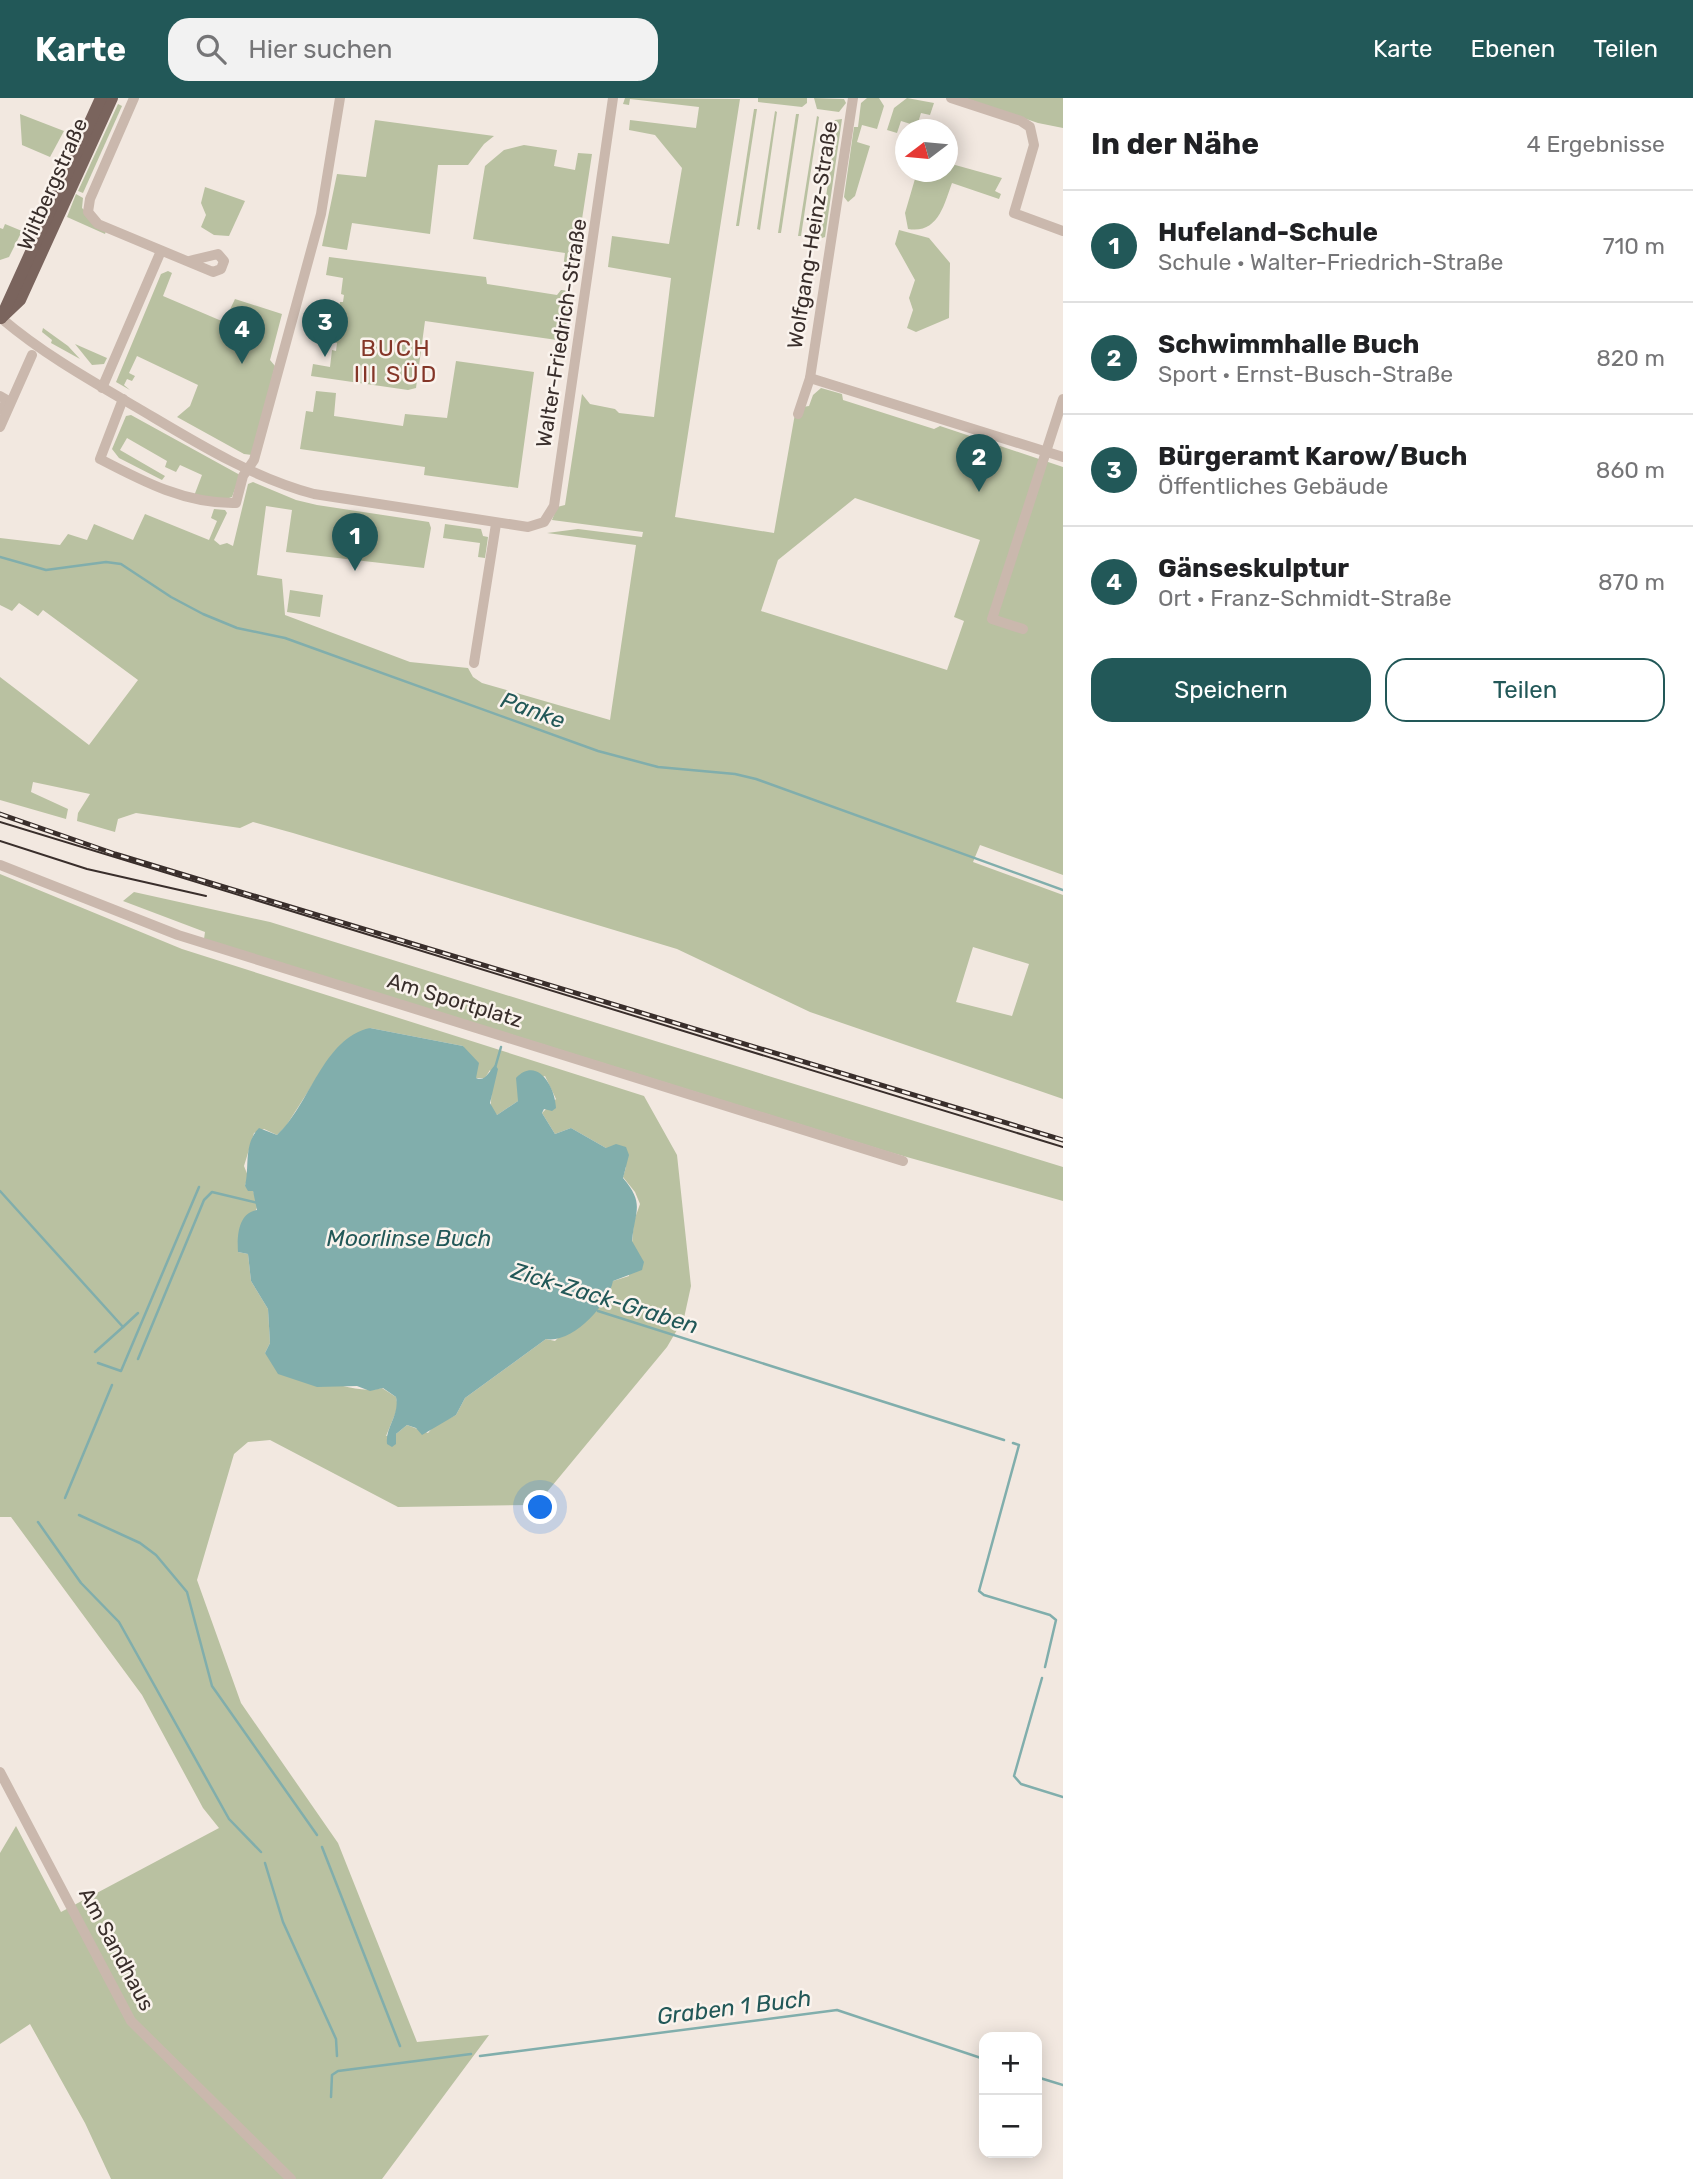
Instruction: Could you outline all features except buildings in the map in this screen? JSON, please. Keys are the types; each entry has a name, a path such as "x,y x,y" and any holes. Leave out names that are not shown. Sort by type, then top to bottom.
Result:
{"main road":[{"name":"Wiltbergstraße","path":"0,318 100,98"},
{"name":"Wiltbergstraße","path":"0,318 17,306 112,98"}],"street":[{"path":"134,98 90,199 88,212 98,224 189,261"},
{"path":"123,400 100,459 183,498 203,503 236,503 243,477 254,460 321,214 340,98"},
{"name":"Walter-Friedrich-Straße","path":"0,318 38,349 102,388 249,469 314,494 496,524 534,526 547,519 554,506 613,98"},
{"name":"Wolfgang-Heinz-Straße","path":"798,414 810,378 853,98"},
{"path":"951,98 1021,121 1030,127 1034,145 1014,213 1063,231"},
{"path":"102,388 161,251"},
{"path":"0,428 32,355"},
{"name":"Wolfgang-Heinz-Straße","path":"810,378 1063,457"},
{"path":"0,396 7,400 2,411 6,413"},
{"path":"1023,629 992,619 1063,399"},
{"path":"474,663 496,524"},
{"name":"Am Sportplatz","path":"0,866 178,935 903,1161"},
{"name":"Am Sandhaus","path":"0,1772 131,2021 291,2179"}],"green space":[{"path":"625,98 740,99 675,517 774,533 796,408 809,406 813,395 821,388 842,394 843,400 934,429 940,426 1063,467 1063,875 980,845 973,862 1063,895 1063,1099 810,1012 677,949 293,833 253,822 240,828 136,813 118,819 115,832 77,821 78,813 90,794 33,782 31,792 68,809 66,819 0,800 0,677 89,745 138,680 43,610 38,616 19,603 12,611 0,605 0,538 60,545 68,534 87,540 94,524 133,540 145,514 209,540 217,521 211,518 214,509 225,510 227,513 214,540 220,545 227,543 233,546 248,484 253,482 296,500 429,522 431,528 424,568 286,552 292,510 266,506 257,575 282,579 285,615 410,662 468,668 473,677 482,683 610,720 636,545 547,533 578,529 642,537 643,532 552,520 557,507 565,505 582,394 590,404 615,409 619,413 654,417 671,278 608,267 612,236 669,244 682,168 655,135 629,130 630,120 696,128 699,107 630,99 629,105 623,104","holes":["855,498 980,540 954,617 964,621 947,670 761,611 778,560","973,947 1029,964 1012,1016 956,1002"]},
{"path":"758,98 807,98 807,103 802,107 758,102"},
{"path":"814,98 844,99 846,103 839,112 817,109"},
{"path":"867,98 879,98 884,106 877,129 862,125 857,142 870,146 855,196 848,202 844,197 854,127 858,127 861,103"},
{"path":"907,98 934,103 930,115 921,113 919,119 895,119 895,132 887,130 894,108"},
{"path":"965,98 1063,98 1063,128 1038,123"},
{"path":"118,104 122,106 83,193 78,191"},
{"path":"754,109 757,109 739,226 736,226"},
{"path":"775,111 777,112 760,230 757,229"},
{"path":"20,114 64,131 50,157 22,145"},
{"path":"796,114 799,114 781,233 778,233"},
{"path":"817,116 819,117 801,236 798,236"},
{"path":"842,119 825,237 819,239 814,232 821,230 832,156 827,150 834,145 836,130 831,126 835,120"},
{"path":"375,120 494,136 484,144 468,165 438,165 430,234 352,223 347,250 322,246 337,174 366,177"},
{"path":"524,145 557,150 554,166 575,170 578,153 592,154 573,278 562,276 565,253 473,239 485,166 504,150"},
{"path":"958,166 1002,178 995,191 1001,194 999,199 952,183 938,216 926,227 908,229 905,213 914,182 958,182"},
{"path":"205,187 245,201 229,236 214,235 201,227 206,215 201,203"},
{"path":"76,194 83,198 82,208 106,231 105,234 67,217"},
{"path":"5,224 22,231 9,257 0,260 0,228 3,229"},
{"path":"899,230 929,238 950,263 949,318 916,332 907,328 913,310 909,298 915,280 895,244"},
{"path":"329,257 486,277 487,284 557,295 561,290 571,291 564,341 425,321 416,388 408,390 311,376 313,364 330,367 332,350 336,351 337,343 333,342 340,302 343,302 343,278 326,275"},
{"path":"168,271 172,273 163,296 224,322 235,299 282,314 270,360 275,366 252,455 244,454 177,417 190,406 198,385 137,356 129,373 135,376 132,381 127,379 124,385 130,390 116,382 161,274"},
{"path":"43,328 68,346 80,359 51,343 52,340 42,332"},
{"path":"75,344 107,358 104,364 92,365"},
{"path":"456,361 534,372 518,488 424,475 425,467 300,449 306,411 313,412 316,391 336,393 334,416 403,426 405,414 447,418"},
{"path":"131,415 240,475 232,497 226,499 194,496 202,475 180,465 176,472 165,467 167,461 127,438 120,450 165,476 162,480 119,458 112,449 126,416"},
{"path":"445,524 481,529 483,536 488,537 485,558 478,557 480,543 443,538"},
{"path":"290,590 323,595 320,617 287,612"},
{"path":"0,874 182,949 644,1096 677,1155 691,1286 684,1318 667,1347 547,1492 530,1505 398,1507 270,1440 248,1442 234,1454 197,1580 241,1703 338,1843 417,2042 489,2035 382,2179 111,2179 85,2123 30,2024 0,2044 0,1853 16,1826 61,1912 219,1828 203,1808 142,1695 11,1517 0,1517","holes":["370,1028 463,1046 476,1078 485,1078 490,1070 493,1080 492,1112 497,1115 518,1101 518,1088 545,1076 556,1099 542,1113 555,1134 571,1128 606,1148 626,1167 623,1177 635,1192 640,1204 634,1221 629,1276 613,1281 555,1341 546,1339 465,1398 456,1415 434,1426 428,1433 407,1425 396,1434 386,1436 398,1407 396,1397 382,1388 368,1390 338,1385 265,1353 270,1343 268,1309 251,1281 248,1254 238,1252 258,1205 253,1191 245,1186 248,1176 244,1166 254,1133 264,1129 277,1135 286,1126 325,1065"]},
{"path":"134,892 270,922 1063,1167 1063,1201 889,1152 204,939 205,932 123,901"}],"water":[{"name":"Moorlinse Buch","path":"370,1028 463,1046 479,1063 476,1078 479,1079 485,1077 495,1065 498,1069 490,1103 497,1115 518,1101 516,1078 531,1070 544,1076 555,1099 556,1108 552,1111 544,1109 542,1113 555,1134 571,1128 606,1148 616,1144 626,1147 629,1155 623,1178 634,1194 637,1208 632,1241 644,1262 642,1270 613,1281 604,1301 577,1329 556,1339 546,1339 465,1398 456,1415 422,1435 416,1428 407,1425 396,1434 396,1444 392,1447 387,1444 387,1438 397,1403 396,1397 383,1388 370,1391 357,1386 317,1387 278,1374 265,1353 270,1343 268,1309 251,1281 248,1254 238,1252 242,1220 257,1210 253,1191 248,1191 245,1186 249,1148 254,1134 259,1128 277,1135 289,1122 318,1074 340,1045 354,1034"}],"waterway":[{"name":"Panke","path":"0,557 46,570 106,562 121,564 171,597 237,628 285,638 598,751 658,767 735,774 756,779 1063,890"},
{"path":"495,1068 501,1047"},
{"path":"98,1363 121,1371 199,1187"},
{"path":"0,1191 123,1327 95,1352"},
{"name":"Zick-Zack-Graben","path":"138,1359 204,1200 212,1192 258,1203"},
{"name":"Zick-Zack-Graben","path":"598,1311 1004,1440"},
{"path":"123,1327 138,1313"},
{"path":"65,1498 112,1385"},
{"name":"Zick-Zack-Graben","path":"1013,1443 1019,1445 979,1591 984,1595 1050,1615 1056,1620 1045,1667"},
{"path":"79,1515 140,1543 156,1555 187,1592 212,1686 317,1835"},
{"path":"38,1522 81,1583 119,1622 229,1819 261,1852"},
{"name":"Zick-Zack-Graben","path":"1042,1678 1014,1776 1021,1784 1063,1797"},
{"path":"322,1847 400,2046"},
{"path":"265,1863 283,1922 336,2039 337,2056"},
{"name":"Graben 1 Buch","path":"480,2056 837,2010 979,2057"},
{"name":"Graben 1 Buch","path":"331,2097 332,2075 338,2071 471,2054"},
{"name":"Graben 1 Buch","path":"1042,2079 1063,2085"}],"tram line":[{"path":"0,822 1063,1147"},
{"path":"0,841 87,869 206,896"}],"railway":[{"path":"0,814 115,854 1063,1140"}],"place":[{"name":"Bürgeramt Karow/Buch","path":"325,357"},
{"name":"Gänseskulptur","path":"242,364"},
{"name":"Schwimmhalle Buch","path":"979,492"},
{"name":"Hufeland-Schule","path":"355,571"}],"district":[{"name":"BUCH III SÜD","path":"396,361"}]}
